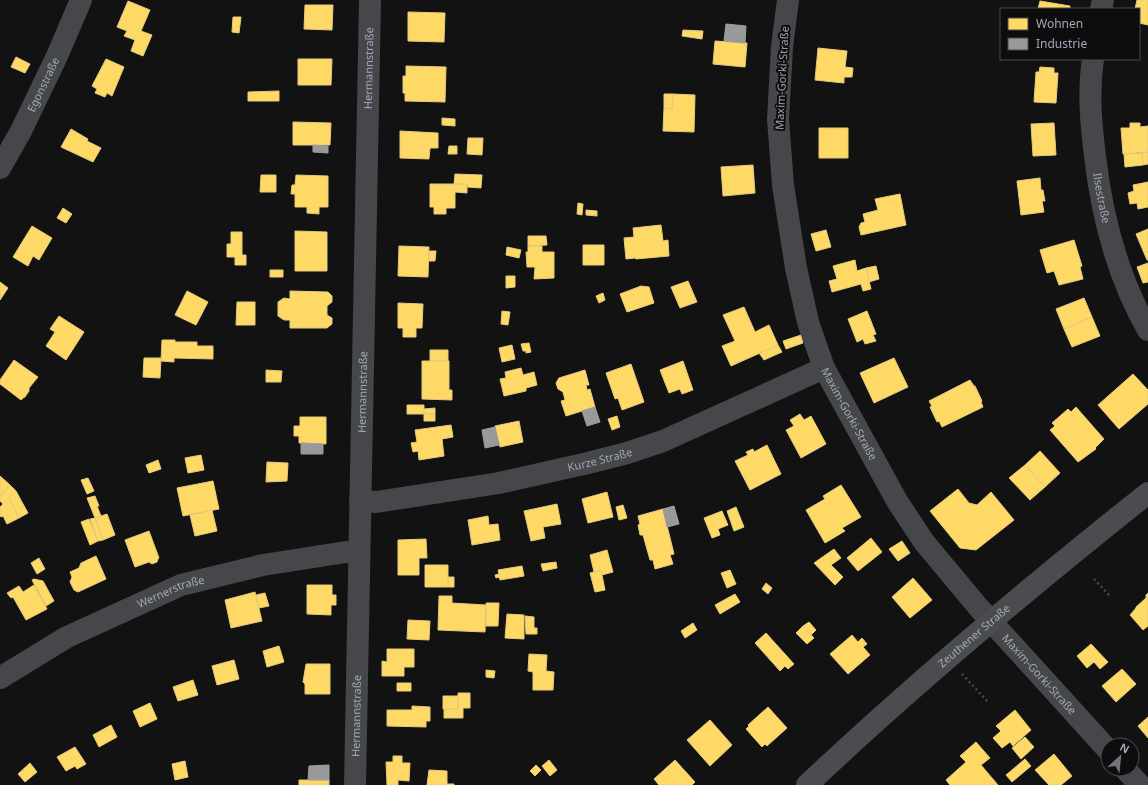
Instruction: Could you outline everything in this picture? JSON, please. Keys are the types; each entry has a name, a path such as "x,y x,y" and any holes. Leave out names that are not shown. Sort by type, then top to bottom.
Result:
{"main road":[{"name":"Zeuthener Straße","path":"807,785 872,724 1046,575 1148,493"}],"street":[{"name":"Egonstraße","path":"0,168 28,118 81,0"},
{"name":"Hermannstraße","path":"355,785 370,0"},
{"name":"Maxim-Gorki-Straße","path":"788,0 782,47 778,119 783,186 801,291 808,322 824,368 895,498 921,537 992,622 1100,741"},
{"name":"Ilsestraße","path":"1092,60 1090,101 1091,130 1103,211 1115,254 1134,306 1148,330"},
{"name":"Kurze Straße","path":"360,501 376,502 499,483 627,453 663,441 824,368"},
{"name":"Wernerstraße","path":"0,678 66,637 181,585 263,565 346,552 359,552"},
{"path":"1132,777 1140,785"}],"path":[{"path":"1094,579 1110,596"},
{"path":"962,674 989,703"}],"building: Wohnen":[{"path":"1137,0 1148,0 1148,25 1140,23 1140,8 1135,8"},
{"path":"128,1 150,10 141,31 152,35 143,56 131,51 135,40 124,36 127,31 117,27"},
{"path":"1040,1 1070,6 1070,8 1038,8"},
{"path":"305,5 333,5 332,30 304,29"},
{"path":"408,12 445,13 444,42 408,41"},
{"path":"233,17 241,17 239,33 232,32"},
{"path":"683,30 703,31 702,39 682,36"},
{"path":"715,41 747,43 745,67 713,64"},
{"path":"818,48 847,51 845,67 853,68 852,77 844,77 844,83 815,80"},
{"path":"16,57 30,64 25,73 11,67"},
{"path":"106,59 124,67 112,96 107,93 105,97 95,93 97,89 92,86"},
{"path":"298,59 332,59 331,85 298,85"},
{"path":"406,66 446,67 445,102 405,101 405,93 403,93 403,76 406,76"},
{"path":"1040,67 1054,68 1054,73 1058,73 1056,103 1034,102 1036,72 1039,72"},
{"path":"279,91 279,101 248,101 248,92"},
{"path":"664,94 673,94 672,109 664,108"},
{"path":"673,94 695,95 694,132 663,131 664,108 672,109"},
{"path":"442,118 455,119 455,126 442,125"},
{"path":"293,122 331,123 330,145 293,145"},
{"path":"1054,123 1056,155 1033,156 1031,124"},
{"path":"1130,123 1140,123 1140,127 1148,126 1148,152 1123,154 1121,128 1130,128"},
{"path":"819,128 848,128 848,158 819,158"},
{"path":"71,129 88,139 87,141 101,148 93,162 61,147"},
{"path":"400,131 438,133 438,148 430,148 429,159 400,158"},
{"path":"468,138 483,138 482,155 467,154"},
{"path":"449,146 457,146 457,154 448,154"},
{"path":"1148,152 1148,164 1143,165 1142,153"},
{"path":"1142,153 1143,165 1125,167 1124,154"},
{"path":"753,165 755,193 723,196 721,167"},
{"path":"455,174 482,175 481,188 467,187 467,184 454,184"},
{"path":"261,175 276,175 276,192 260,192"},
{"path":"296,175 328,176 328,207 319,207 319,214 307,213 307,207 295,207 295,194 291,194 292,185 295,185"},
{"path":"1040,178 1041,190 1043,190 1045,201 1042,201 1044,212 1021,215 1017,181"},
{"path":"1148,182 1148,207 1138,209 1137,203 1130,204 1128,193 1134,191 1133,185"},
{"path":"430,184 467,184 467,193 455,192 455,208 446,208 446,214 434,214 434,207 430,207"},
{"path":"900,194 906,225 861,235 859,227 861,223 865,222 863,214 878,210 875,199"},
{"path":"578,203 583,204 582,215 577,214"},
{"path":"63,208 72,214 66,223 57,218"},
{"path":"586,210 597,211 597,216 586,215"},
{"path":"661,225 663,241 668,240 669,256 626,259 624,238 634,237 633,228"},
{"path":"32,226 52,238 39,260 33,256 28,266 13,257"},
{"path":"1148,229 1148,260 1147,260 1136,234"},
{"path":"826,230 831,247 816,251 811,234"},
{"path":"295,231 327,232 327,271 295,271"},
{"path":"231,232 242,232 242,255 246,255 246,265 235,265 235,257 227,257 227,244 231,244"},
{"path":"528,236 546,236 547,245 528,246"},
{"path":"1074,240 1082,266 1080,267 1083,279 1059,285 1054,271 1047,273 1040,250"},
{"path":"583,245 604,245 604,265 583,265"},
{"path":"399,246 429,247 428,277 398,276"},
{"path":"528,246 542,246 542,252 554,252 554,278 534,279 535,267 527,267 526,252 528,252"},
{"path":"507,247 521,250 519,258 506,255"},
{"path":"429,251 436,251 435,261 429,261"},
{"path":"855,260 857,271 866,268 871,289 863,291 861,284 832,292 829,281 837,279 833,266"},
{"path":"1148,263 1148,282 1143,283 1137,267"},
{"path":"876,266 879,279 869,282 866,268"},
{"path":"270,270 283,270 283,277 270,277"},
{"path":"506,276 515,276 515,287 506,288"},
{"path":"688,281 697,302 680,308 671,287"},
{"path":"0,282 8,288 0,300"},
{"path":"641,286 649,287 654,303 627,312 620,294"},
{"path":"187,291 208,302 196,325 175,315"},
{"path":"290,291 328,292 332,296 332,302 327,306 327,315 332,318 332,324 327,328 290,328 290,320 284,320 278,316 278,302 284,298 290,299"},
{"path":"603,293 605,300 599,303 596,296"},
{"path":"1084,298 1092,317 1064,329 1056,309"},
{"path":"237,302 255,302 255,325 236,325"},
{"path":"398,303 423,304 422,328 416,328 416,337 403,337 403,328 398,328"},
{"path":"744,307 755,332 769,325 778,345 731,366 722,346 735,341 723,315"},
{"path":"502,311 510,312 508,325 501,324"},
{"path":"867,311 876,334 873,335 876,341 865,344 863,339 857,342 848,319"},
{"path":"59,316 84,332 66,360 46,346 55,332 50,329"},
{"path":"1092,317 1100,336 1072,347 1064,329"},
{"path":"801,335 803,343 786,349 783,341"},
{"path":"162,340 175,340 175,342 197,342 197,346 213,346 213,359 174,358 174,362 161,361"},
{"path":"529,343 531,352 526,353 526,351 523,351 521,344"},
{"path":"512,345 515,359 502,362 499,348"},
{"path":"778,345 782,352 764,360 759,353"},
{"path":"430,350 448,350 448,361 430,361"},
{"path":"144,358 161,358 160,378 143,377"},
{"path":"894,358 908,387 874,403 860,373"},
{"path":"14,360 38,377 29,388 29,391 25,397 21,400 0,384 0,380"},
{"path":"422,361 449,361 449,390 452,390 452,400 422,399"},
{"path":"683,361 693,390 682,394 680,389 669,393 660,370"},
{"path":"631,364 644,402 622,410 618,398 615,399 606,373"},
{"path":"521,368 523,375 534,372 537,385 526,388 526,391 504,396 500,379 506,378 505,372"},
{"path":"266,370 282,371 281,382 266,382"},
{"path":"585,370 589,385 586,385 587,390 590,389 595,407 566,416 561,401 565,400 563,392 558,389 556,383 559,378"},
{"path":"1133,374 1148,390 1148,404 1119,429 1098,405"},
{"path":"970,380 975,386 982,401 983,407 942,427 939,421 937,422 930,407 932,406 929,401"},
{"path":"407,405 424,405 424,414 407,414"},
{"path":"1076,407 1104,439 1095,448 1096,449 1078,462 1050,430 1055,426 1052,423 1068,409 1071,412"},
{"path":"435,408 435,414 424,414 424,409"},
{"path":"424,414 435,414 435,421 424,421"},
{"path":"800,414 804,420 811,416 826,444 801,458 786,430 794,426 790,420"},
{"path":"617,416 620,427 612,430 608,419"},
{"path":"300,417 326,417 326,444 299,443 299,436 294,436 294,426 300,426"},
{"path":"519,421 523,442 500,447 495,426"},
{"path":"451,425 453,437 442,439 444,456 419,460 418,451 413,452 411,443 417,442 415,430"},
{"path":"767,445 781,474 750,490 735,461 748,455 746,452 753,449 754,452"},
{"path":"1040,451 1060,473 1045,487 1025,465"},
{"path":"201,455 204,470 188,473 185,458"},
{"path":"158,460 161,469 149,473 146,465"},
{"path":"267,462 288,463 287,481 266,482"},
{"path":"1025,465 1045,487 1030,500 1009,478"},
{"path":"0,476 10,485 0,496"},
{"path":"88,478 94,491 87,494 81,480"},
{"path":"213,481 219,509 183,516 177,488"},
{"path":"10,485 16,491 3,504 0,501 0,496"},
{"path":"841,485 861,517 842,528 845,531 825,543 806,510 825,499 823,496"},
{"path":"958,489 969,503 977,505 991,492 1014,520 976,550 960,548 930,511"},
{"path":"16,491 28,513 19,518 9,498"},
{"path":"607,492 613,517 588,523 582,499"},
{"path":"95,496 101,516 95,518 87,498"},
{"path":"9,498 19,518 7,524 3,516 0,516 0,507"},
{"path":"557,504 561,524 543,527 545,538 531,541 524,511"},
{"path":"623,505 627,518 619,520 616,507"},
{"path":"736,507 744,527 734,531 727,511"},
{"path":"663,509 674,554 670,555 673,564 655,569 653,560 650,560 643,535 640,535 638,516"},
{"path":"212,510 217,531 195,536 190,515"},
{"path":"722,511 728,525 718,529 720,535 712,538 704,518"},
{"path":"107,514 115,535 103,540 95,518"},
{"path":"488,516 489,525 498,524 500,540 472,545 468,520"},
{"path":"95,518 103,540 98,541 90,519"},
{"path":"89,519 98,541 90,545 81,522"},
{"path":"149,531 159,558 157,562 152,564 149,562 135,567 125,540"},
{"path":"871,538 882,552 858,571 847,558"},
{"path":"426,539 427,558 419,558 419,575 398,575 398,540"},
{"path":"902,541 910,553 898,561 889,549"},
{"path":"834,549 841,558 831,565 843,577 835,585 814,563"},
{"path":"607,550 613,572 602,575 601,570 594,572 590,555"},
{"path":"96,556 106,579 78,592 74,590 70,582 72,577 70,572 79,568 81,563"},
{"path":"39,558 45,569 37,574 31,563"},
{"path":"556,562 557,568 543,571 541,564"},
{"path":"425,565 448,565 448,587 425,587"},
{"path":"522,566 524,576 500,580 499,577 496,578 495,575 499,574 498,570"},
{"path":"601,570 605,590 595,592 590,573"},
{"path":"730,570 736,584 727,588 721,573"},
{"path":"448,577 454,577 454,587 448,587"},
{"path":"913,578 932,600 910,618 892,597"},
{"path":"32,580 43,581 54,601 46,606"},
{"path":"766,583 772,588 768,594 762,589"},
{"path":"34,585 47,609 26,620 13,597 11,598 7,593 19,586 23,592"},
{"path":"307,585 332,585 332,595 336,595 336,605 331,605 331,615 307,614"},
{"path":"255,592 262,621 231,628 225,600"},
{"path":"265,593 269,606 259,608 256,595"},
{"path":"1148,593 1148,626 1143,630 1130,615 1146,598"},
{"path":"735,594 740,602 720,614 715,605"},
{"path":"439,596 452,596 452,603 486,605 485,632 438,630"},
{"path":"486,603 499,603 498,626 486,626"},
{"path":"507,614 524,615 524,639 505,638"},
{"path":"525,616 534,617 534,628 537,628 537,634 526,634"},
{"path":"408,620 430,621 429,640 407,639"},
{"path":"809,622 816,630 811,635 803,626"},
{"path":"693,623 697,630 685,638 681,631"},
{"path":"803,626 814,638 807,644 796,633"},
{"path":"766,633 794,664 788,669 785,666 780,671 755,643"},
{"path":"852,635 858,642 862,638 867,644 863,647 870,655 848,674 830,654"},
{"path":"1091,644 1108,662 1100,669 1094,662 1087,668 1077,656"},
{"path":"279,646 284,662 267,667 263,651"},
{"path":"387,649 414,649 414,667 404,667 404,676 382,676 382,661 387,662"},
{"path":"529,654 547,655 546,671 554,672 553,690 533,690 533,672 528,671"},
{"path":"234,660 239,679 217,685 212,666"},
{"path":"306,664 330,664 330,694 305,694 305,684 303,682"},
{"path":"1122,669 1136,684 1116,702 1102,686"},
{"path":"486,670 495,671 494,678 486,677"},
{"path":"193,680 198,695 178,701 173,687"},
{"path":"397,683 411,683 411,691 397,691"},
{"path":"458,693 470,693 470,708 463,708 463,718 444,718 444,709 458,709"},
{"path":"443,696 458,696 458,709 443,709"},
{"path":"150,703 157,719 140,727 133,711"},
{"path":"412,706 430,707 430,721 426,721 426,727 387,726 387,710 412,710"},
{"path":"768,707 787,728 767,746 765,744 762,747 746,729 749,726 748,725"},
{"path":"1015,710 1031,730 1013,746 1010,742 1002,748 993,738 1001,731 996,726"},
{"path":"1148,717 1148,738 1138,726"},
{"path":"710,720 732,745 710,766 687,740"},
{"path":"111,725 117,737 99,747 93,735"},
{"path":"1025,737 1034,747 1021,759 1012,748"},
{"path":"976,742 990,758 981,765 998,785 950,785 946,780 966,762 960,756"},
{"path":"75,747 86,764 77,769 75,766 66,771 57,757"},
{"path":"1054,754 1072,776 1061,785 1049,785 1035,770"},
{"path":"393,756 402,756 402,763 410,763 409,781 398,780 398,785 387,785 386,762 393,762"},
{"path":"1025,759 1031,766 1012,782 1006,775"},
{"path":"549,760 557,770 550,776 542,766"},
{"path":"675,760 695,782 692,785 659,785 654,779"},
{"path":"185,761 188,777 175,780 172,764"},
{"path":"30,763 37,772 25,782 18,774"},
{"path":"536,765 541,770 535,776 530,771"},
{"path":"429,770 447,771 447,784 454,785 427,785"},
{"path":"299,780 329,780 329,785 299,785"}],"building: Industrie":[{"path":"726,24 746,26 745,43 724,41"},
{"path":"313,145 328,146 328,153 313,152"},
{"path":"595,407 600,422 587,426 582,411"},
{"path":"495,427 499,445 485,448 482,430"},
{"path":"301,443 323,444 323,454 301,454"},
{"path":"674,506 679,524 667,527 663,509"},
{"path":"329,765 329,780 308,780 309,766"}]}
